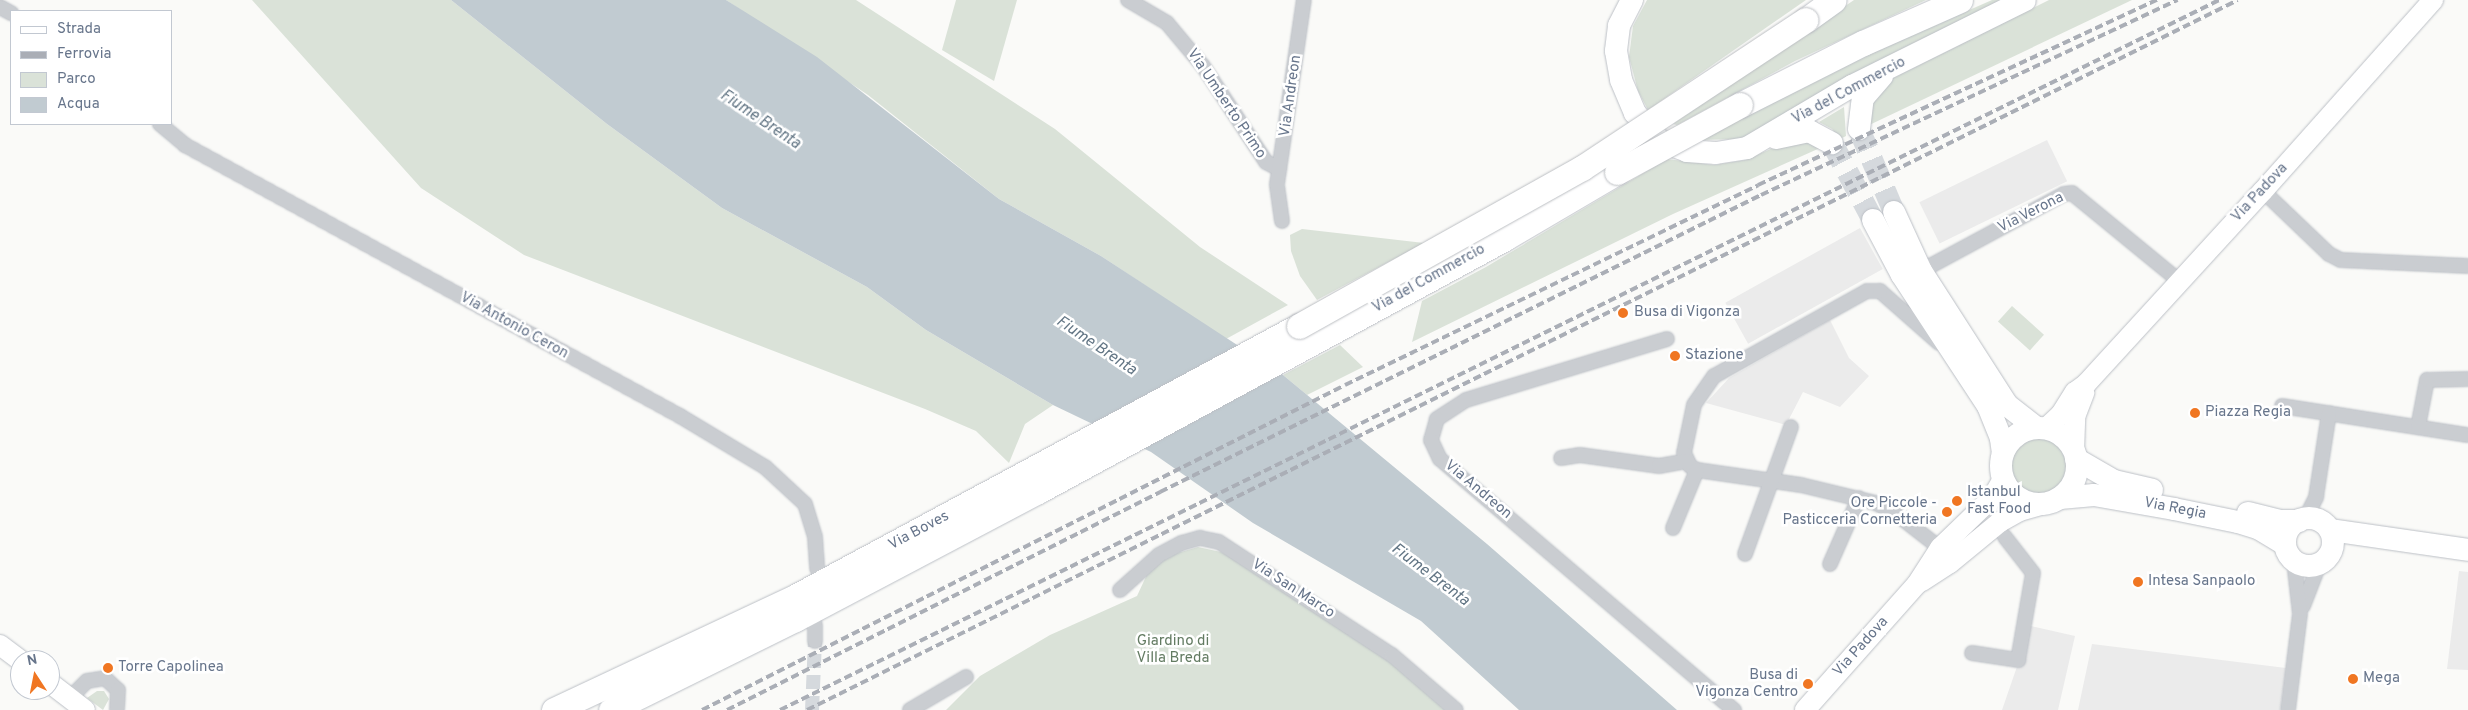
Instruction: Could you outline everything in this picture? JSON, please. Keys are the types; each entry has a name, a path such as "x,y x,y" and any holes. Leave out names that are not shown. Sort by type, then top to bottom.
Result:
{"highway":[{"name":"Via del Commercio","path":"1277,338 1582,168 1834,0"},
{"name":"Via del Commercio","path":"1189,410 1812,68 1960,0"},
{"name":"Via Boves","path":"611,710 795,619 1035,481 1277,338"},
{"name":"Via Boves","path":"554,710 795,597 1035,481 1189,410"}],"main road":[{"name":"Via del Commercio","path":"1632,0 1619,26 1618,67 1628,97 1648,130 1660,141 1687,151 1716,153 1747,148 1852,86 2025,0"},
{"path":"1859,129 1863,98 1895,66"},
{"path":"1747,148 1791,133 1809,131 1817,132 1832,143"},
{"path":"1894,212 1921,271 2007,405 2041,429 2063,437 2075,456"},
{"path":"1873,220 1946,346 1988,406 2001,439 2003,479 2018,498 2050,501"},
{"name":"Via Padova","path":"2003,453 2016,436 2041,429"},
{"name":"Via Padova","path":"2050,501 2073,483 2075,456"},
{"name":"Via Regia","path":"2075,456 2114,481 2281,521 2302,520"},
{"name":"Via Regia","path":"2050,501 2094,495 2174,509 2258,528 2290,553"},
{"path":"2324,561 2334,543 2330,530 2320,521 2302,520 2289,530 2290,553 2306,566 2324,561 2373,537"},
{"path":"2330,530 2468,550"}],"street":[{"name":"Via Umberto Primo","path":"1128,0 1166,23 1203,66 1266,162 1279,169"},
{"name":"Via Andreon","path":"1282,221 1277,194 1279,169 1304,0"},
{"name":"Via Padova","path":"2041,429 2061,414 2075,392 2086,384 2178,280 2263,191 2433,0"},
{"name":"Via Antonio Ceron","path":"161,125 185,145 680,416 758,463 796,493 805,504 815,538 817,569"},
{"path":"2263,191 2329,254 2341,260 2468,266"},
{"name":"Via Verona","path":"1921,271 2064,194 2072,193 2178,280"},
{"path":"1674,528 1692,466 1684,453 1691,413 1699,395 1714,376 1866,291 1880,291 1934,340 1946,346"},
{"name":"Via Andreon","path":"1667,339 1466,400 1438,419 1431,440 1440,459 1734,710"},
{"path":"2418,427 2427,380 2468,378"},
{"name":"Via Padova","path":"2075,456 2075,417 2086,384"},
{"path":"2282,406 2468,435"},
{"path":"2302,520 2316,497 2329,413"},
{"path":"1745,554 1774,480 1791,427"},
{"path":"1561,458 1580,456 1659,466 1692,466 1774,480 1859,498 1895,513 1940,548"},
{"name":"Via Padova","path":"1805,710 1917,584 1940,548 1992,498 2003,479"},
{"path":"1830,564 1859,498"},
{"name":"Via Padova","path":"1917,584 1950,563 2000,522 2020,511 2050,501"},
{"path":"1972,653 2018,660 2033,574 2005,537"},
{"name":"Via San Marco","path":"1120,590 1158,555 1182,543 1200,538 1219,542 1392,656 1456,710"},
{"path":"2290,553 2300,614"},
{"path":"2288,710 2300,614 2310,582 2324,561"},
{"path":"815,625 815,641"},
{"path":"910,710 966,677"},
{"path":"60,691 77,704 87,681 105,678 118,690 117,710"}],"shaded area":[{"path":"2047,140 2067,181 1940,244 1919,202"},
{"path":"1860,228 1883,269 1748,344 1725,303"},
{"path":"1830,320 1849,358 1869,376 1840,407 1803,392 1786,425 1706,403 1729,378"},
{"path":"2459,571 2468,572 2468,670 2447,669"},
{"path":"2031,626 2075,636 2058,710 2002,710"},
{"path":"2092,644 2286,668 2280,710 2078,710"}],"green space":[{"path":"252,0 451,0 607,124 722,208 867,287 926,330 1053,405 1025,424 1009,463 976,431 925,409 524,255 421,188"},
{"path":"726,0 856,0 1055,129 1200,247 1288,305 1226,339 1101,256 999,199 868,95"},
{"path":"956,0 1017,0 994,81 942,50"},
{"path":"1647,0 1806,0 1648,110 1638,91 1629,57 1633,26"},
{"path":"1854,0 1926,0 1795,61 1677,125 1673,124"},
{"path":"1992,0 2002,0 1789,116 1740,139 1699,140 1824,74"},
{"path":"2049,0 2132,0 1863,128 1865,110 1885,82"},
{"path":"1844,107 1846,136 1840,139 1832,129 1819,122"},
{"path":"1792,140 1809,141 1820,148 1673,214 1412,342 1422,301 1486,267 1667,159 1714,165 1745,160"},
{"path":"1302,229 1424,243 1317,300 1300,276 1291,251 1290,235"},
{"path":"2012,306 2044,335 2030,350 1998,322"},
{"path":"1340,345 1363,367 1307,395 1283,375"},
{"path":"2039,433 2051,435 2061,442 2068,452 2070,464 2068,476 2061,486 2051,493 2039,495 2027,493 2017,486 2010,476 2008,464 2010,452 2017,442 2027,435"},
{"name":"Giardino di Villa Breda","path":"1198,547 1221,552 1246,564 1393,663 1445,710 946,710 980,676 1050,635 1137,596 1149,570 1167,556"},
{"path":"97,691 104,691 109,699 103,710 87,698"}],"water":[{"name":"Fiume Brenta","path":"451,0 726,0 817,57 999,199 1101,256 1283,375 1487,544 1677,710 1519,710 1421,621 1253,523 1151,452 1053,405 926,330 867,287 722,208 607,124"}],"tunnel":[{"path":"1859,129 1894,212"},
{"path":"1832,143 1873,220"},
{"path":"812,710 815,641"}],"railway":[{"path":"702,710 1345,385 1758,185 2157,0"},
{"path":"727,710 1160,492 1761,195 2178,0"},
{"path":"780,710 2219,0"},
{"path":"807,710 2238,0"}],"place":[{"name":"Busa di Vigonza","path":"1623,313"},
{"name":"Stazione","path":"1675,356"},
{"name":"Piazza Regia","path":"2195,413"},
{"name":"Istanbul Fast Food","path":"1957,501"},
{"name":"Ore Piccole - Pasticceria Cornetteria","path":"1947,512"},
{"name":"Intesa Sanpaolo","path":"2138,582"},
{"name":"Torre Capolinea","path":"108,668"},
{"name":"Mega","path":"2353,679"},
{"name":"Busa di Vigonza Centro","path":"1808,684"}]}
